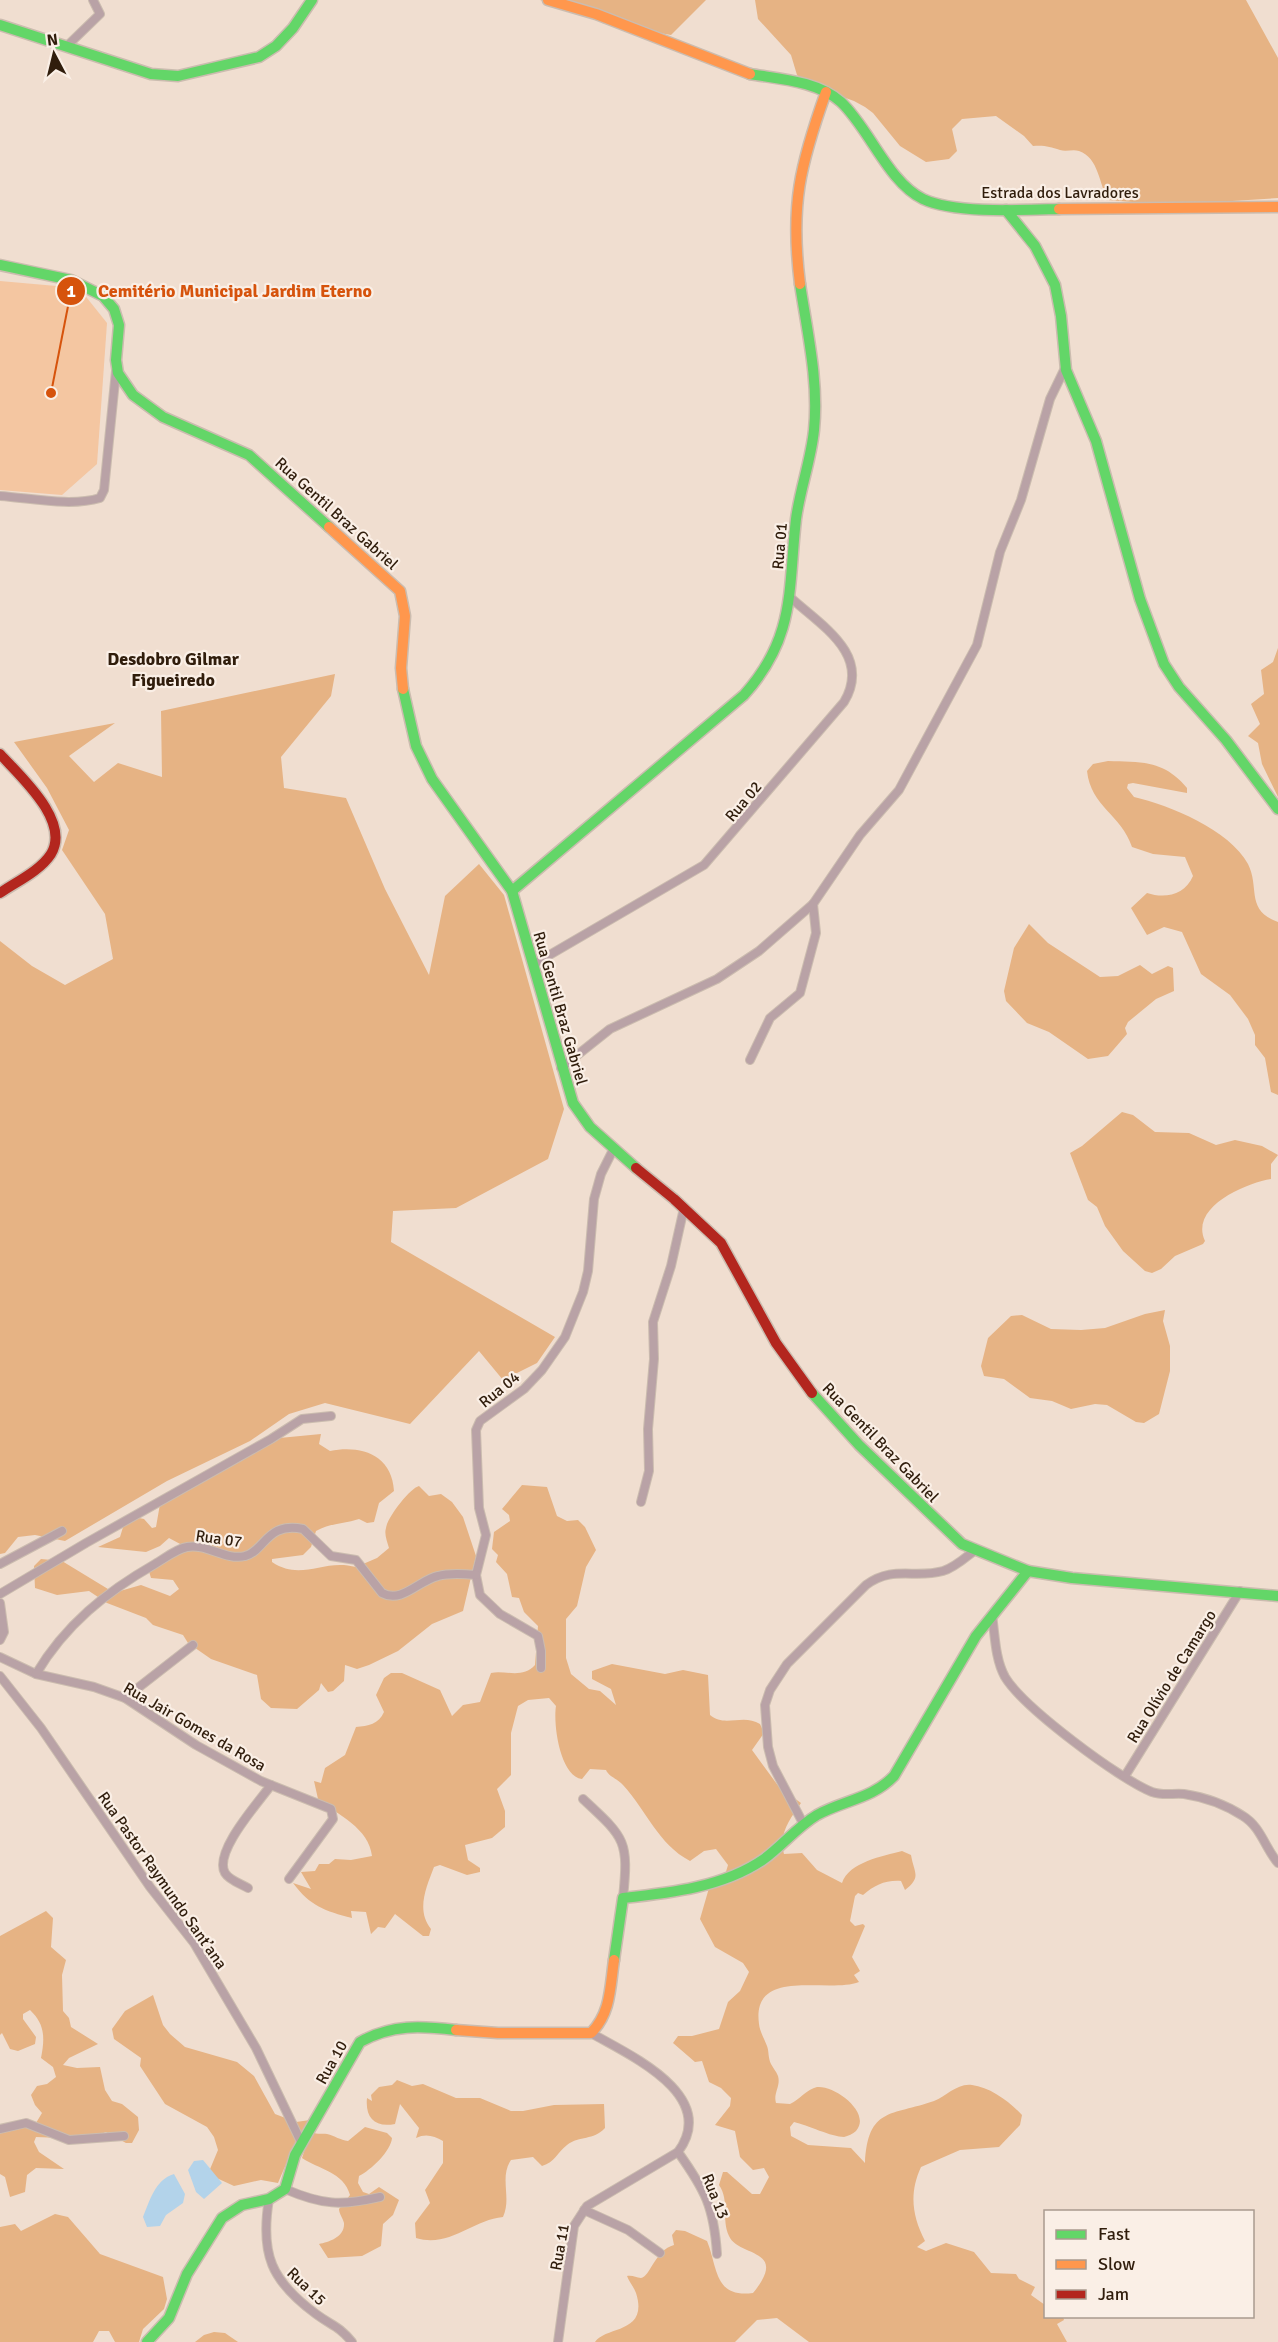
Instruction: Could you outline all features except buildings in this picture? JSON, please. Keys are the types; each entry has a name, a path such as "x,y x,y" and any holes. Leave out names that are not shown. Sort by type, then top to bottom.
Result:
{"street":[{"path":"68,45 100,14 93,0"},
{"path":"0,25 68,45 150,74 178,76 259,57 276,46 293,28 312,0"},
{"name":"Estrada dos Lavradores","path":"548,0 596,14 739,72 799,83 826,92 841,102 905,186 923,199 945,205 1005,210 1278,207"},
{"name":"Rua 01","path":"512,891 757,683 774,651 790,598 794,537 814,439 815,407 812,364 797,257 796,200 801,171 826,92"},
{"path":"1005,210 1028,233 1042,253 1052,276 1061,314 1065,368 1095,439 1150,630 1166,669 1177,688 1232,748 1278,809"},
{"path":"0,266 65,277 88,286 105,298 119,325 106,473 104,490 100,498 71,501 0,496"},
{"name":"Rua Gentil Braz Gabriel","path":"116,366 120,378 144,405 163,420 231,445 249,455 400,591 404,601 405,616 401,661 402,686 422,762 512,891 561,1068 573,1103 582,1118 613,1150 684,1208 721,1243 776,1343 803,1382 859,1444 952,1536 974,1551 1029,1571 1199,1590 1240,1591 1278,1596"},
{"path":"561,1068 610,1029 738,967 813,904 861,835 899,790 968,666 984,624 1000,552 1021,500 1050,399 1065,368"},
{"name":"Rua 02","path":"534,964 704,865 844,702 853,688 854,672 850,660 841,643 790,598"},
{"path":"0,754 34,791 51,815 57,842 52,854 39,866 0,893"},
{"path":"750,1060 770,1018 800,993 817,928 813,904"},
{"name":"Rua 04","path":"476,1575 486,1535 478,1508 477,1425 524,1389 542,1370 565,1337 583,1292 588,1271 594,1199 601,1174 613,1150"},
{"path":"641,1502 649,1471 648,1429 654,1359 653,1322 671,1266 684,1208"},
{"path":"0,1594 86,1543 271,1440 302,1419 332,1416"},
{"name":"Rua 07","path":"36,1674 51,1649 92,1606 122,1583 188,1547 243,1557 252,1554 271,1534 289,1529 303,1529 331,1556 356,1560 382,1593 388,1596 401,1595 438,1576 476,1575"},
{"path":"0,1564 62,1531"},
{"path":"804,1825 778,1779 768,1747 765,1705 779,1675 866,1585 878,1576 892,1572 944,1570 974,1551"},
{"path":"623,1898 697,1887 723,1879 756,1864 820,1814 871,1796 888,1784 976,1636 1029,1571"},
{"path":"476,1575 480,1595 500,1614 538,1636 541,1668"},
{"name":"Rua Olívio de Camargo","path":"1125,1776 1240,1591"},
{"path":"0,1604 4,1632 0,1640"},
{"path":"992,1615 1000,1664 1005,1677 1017,1693 1081,1747 1151,1791 1194,1797 1227,1807 1246,1817 1258,1829 1278,1863"},
{"path":"126,1698 193,1645"},
{"name":"Rua Jair Gomes da Rosa","path":"0,1657 36,1674 94,1687 126,1698 196,1745 271,1785 331,1809 333,1819 289,1879"},
{"name":"Rua Pastor Raymundo Sant’ana","path":"0,1676 41,1728 150,1887 194,1943 256,2048 302,2145"},
{"path":"248,1888 227,1876 223,1865 224,1855 229,1843 271,1785"},
{"path":"583,1799 616,1829 626,1849 623,1898 607,2011 603,2021 591,2032"},
{"name":"Rua 10","path":"285,2189 289,2182 292,2160 350,2055 360,2042 370,2035 404,2026 429,2025 482,2032 591,2032"},
{"name":"Rua 11","path":"558,2342 574,2226 584,2210 678,2152 686,2142 688,2122 682,2099 675,2088 663,2076 591,2032"},
{"path":"0,2130 26,2123 69,2140 124,2136"},
{"name":"Rua 13","path":"678,2152 705,2195 715,2219 717,2254"},
{"path":"147,2342 169,2318 187,2274 222,2218 242,2205 269,2199 285,2189 329,2204 351,2204 380,2197"},
{"name":"Rua 15","path":"269,2199 265,2234 273,2272 314,2312 336,2325 352,2342"},
{"path":"584,2210 628,2230 660,2253"}],"shaded area":[{"path":"540,0 706,0 671,35 602,23 596,17"},
{"path":"755,0 1246,0 1278,58 1278,198 1169,205 1108,200 1095,165 1086,154 1077,150 1062,151 1047,146 1033,146 1024,136 996,116 962,119 952,129 957,151 949,159 926,162 900,146 873,113 865,107 804,83 797,75 791,55 758,19"},
{"path":"0,281 79,288 107,323 97,464 62,495 0,490"},
{"path":"1278,648 1278,797 1262,764 1258,743 1248,736 1260,724 1251,704 1264,694 1261,670 1273,662"},
{"path":"335,674 331,696 281,757 284,788 346,798 385,889 429,975 445,896 479,864 504,895 564,1109 548,1159 456,1208 393,1211 391,1242 555,1337 537,1363 503,1380 479,1351 410,1424 325,1403 289,1414 250,1441 167,1481 65,1541 35,1535 18,1537 5,1553 0,1554 0,941 32,966 65,985 113,959 105,914 62,850 69,830 47,788 14,742 115,723 69,756 94,782 118,763 162,777 161,711"},
{"path":"1108,761 1151,764 1170,772 1178,779 1187,788 1187,793 1133,783 1128,784 1127,788 1134,797 1181,813 1228,840 1248,864 1257,905 1268,917 1278,922 1278,1095 1271,1092 1265,1058 1255,1045 1255,1035 1248,1019 1230,995 1201,974 1182,932 1164,927 1147,935 1131,908 1147,893 1161,896 1180,891 1185,888 1193,876 1185,857 1153,854 1132,847 1121,826 1100,802 1090,783 1087,771 1093,764"},
{"path":"1029,924 1048,943 1100,977 1118,976 1140,965 1152,974 1168,966 1173,968 1174,991 1156,999 1128,1022 1125,1028 1127,1034 1108,1056 1088,1059 1049,1032 1027,1023 1006,1001 1004,991 1014,948"},
{"path":"1122,1112 1133,1115 1155,1132 1189,1133 1216,1145 1235,1140 1262,1146 1278,1155 1271,1164 1271,1179 1235,1191 1212,1207 1205,1218 1202,1229 1205,1241 1203,1244 1175,1256 1161,1269 1152,1273 1145,1271 1123,1251 1105,1226 1097,1207 1088,1200 1070,1153 1082,1146"},
{"path":"1165,1310 1163,1321 1170,1346 1170,1371 1159,1414 1144,1423 1136,1422 1107,1405 1095,1404 1071,1409 1052,1401 1030,1398 1004,1379 984,1376 981,1366 988,1338 1011,1316 1022,1315 1051,1329 1081,1330 1105,1328 1145,1314"},
{"path":"321,1434 319,1444 330,1451 341,1449 363,1451 381,1461 392,1478 394,1491 379,1503 374,1522 367,1523 359,1519 321,1528 316,1531 311,1547 303,1555 272,1559 272,1562 283,1568 303,1570 333,1565 356,1567 377,1558 389,1548 385,1533 387,1523 405,1498 419,1486 429,1496 441,1494 452,1502 463,1517 476,1556 463,1611 432,1624 398,1651 369,1665 357,1669 345,1665 344,1681 333,1691 328,1692 321,1683 319,1690 297,1709 271,1708 261,1699 257,1675 211,1659 188,1643 183,1635 153,1625 146,1618 107,1603 89,1591 57,1595 35,1588 34,1566 41,1559 62,1561 108,1589 120,1591 141,1585 170,1596 179,1589 173,1580 151,1578 148,1568 182,1545 169,1538 160,1546 146,1552 98,1547 120,1537 124,1524 134,1517 144,1519 152,1528 156,1527 160,1504 269,1439"},
{"path":"522,1485 547,1487 557,1516 567,1521 578,1520 585,1527 596,1550 586,1567 577,1606 566,1619 566,1658 571,1674 589,1689 600,1691 616,1705 611,1689 592,1679 592,1671 612,1664 665,1674 683,1670 708,1675 710,1715 716,1719 747,1720 760,1724 764,1733 752,1750 779,1787 801,1803 784,1833 784,1854 802,1853 817,1870 842,1883 852,1870 868,1861 902,1851 911,1855 916,1874 914,1882 905,1890 901,1881 890,1881 876,1886 863,1895 858,1893 855,1896 850,1921 855,1926 863,1924 865,1926 852,1957 860,1971 854,1975 859,1982 845,1985 779,1988 767,1995 760,2006 759,2024 768,2048 770,2062 779,2080 775,2096 776,2103 790,2104 817,2087 833,2090 841,2095 849,2101 859,2116 860,2124 855,2132 846,2137 839,2136 794,2122 790,2127 791,2136 808,2145 851,2148 865,2163 871,2132 877,2123 894,2112 934,2101 967,2085 986,2089 1012,2105 1022,2115 1020,2125 999,2147 960,2150 921,2167 915,2186 914,2204 917,2223 925,2241 917,2247 926,2251 946,2243 974,2252 991,2273 1016,2274 1019,2279 1035,2287 1031,2295 1044,2304 1044,2318 1063,2318 1064,2320 1057,2324 1067,2342 809,2342 777,2318 757,2320 735,2342 595,2342 600,2337 624,2327 637,2316 636,2293 627,2276 641,2278 644,2276 662,2252 674,2245 672,2235 676,2230 685,2231 707,2241 716,2271 724,2286 731,2291 753,2293 763,2278 766,2268 764,2261 734,2243 729,2236 724,2197 719,2185 723,2172 727,2172 752,2194 760,2194 769,2177 764,2168 753,2170 740,2157 735,2131 715,2125 730,2106 731,2098 721,2088 709,2082 702,2061 695,2062 673,2043 678,2036 692,2036 719,2029 728,2002 740,1991 749,1972 743,1963 715,1947 700,1919 709,1888 725,1875 728,1865 716,1849 704,1851 690,1861 679,1854 661,1836 623,1785 606,1770 590,1769 582,1779 574,1776 563,1759 557,1736 556,1706 549,1698 528,1700 518,1706 511,1733 511,1775 497,1789 505,1811 505,1827 492,1838 465,1845 468,1860 480,1868 480,1872 467,1875 440,1865 434,1867 423,1907 426,1922 431,1929 429,1936 423,1936 395,1914 385,1928 378,1927 371,1934 366,1912 351,1911 352,1918 326,1910 312,1902 293,1883 311,1889 301,1872 315,1871 319,1864 329,1864 335,1859 351,1860 372,1856 370,1846 359,1830 318,1799 314,1781 321,1783 325,1768 345,1755 356,1727 373,1724 382,1716 384,1712 376,1695 384,1678 391,1673 402,1673 440,1690 452,1716 463,1705 480,1702 491,1673 525,1672 535,1665 538,1626 524,1612 519,1598 512,1597 507,1574 496,1562 498,1555 492,1549 494,1532 510,1521 509,1515 502,1509"},
{"path":"46,1911 53,1918 51,1947 66,1960 62,1975 63,2011 69,2018 71,2027 98,2044 69,2058 63,2065 77,2068 100,2067 105,2090 112,2101 122,2104 138,2117 139,2130 132,2143 126,2143 106,2132 87,2139 36,2137 34,2142 39,2152 64,2169 36,2168 27,2175 25,2192 10,2197 5,2177 0,2174 0,2132 36,2123 42,2113 35,2105 31,2095 37,2086 47,2084 56,2077 53,2067 41,2058 43,2032 39,2021 30,2010 23,2014 23,2019 36,2037 35,2044 18,2051 10,2049 2,2033 0,2035 0,1936"},
{"path":"153,1995 163,2025 170,2034 185,2047 237,2062 254,2076 275,2114 296,2122 310,2120 312,2132 348,2141 365,2127 387,2133 392,2138 388,2149 374,2165 359,2176 358,2183 363,2192 369,2194 379,2187 399,2200 393,2215 383,2224 381,2246 362,2256 328,2258 319,2244 332,2240 342,2232 344,2223 339,2209 350,2195 347,2187 336,2176 302,2158 305,2149 302,2144 297,2144 292,2150 278,2183 261,2180 234,2186 208,2174 218,2150 214,2137 207,2127 165,2104 140,2066 141,2058 114,2039 112,2029 125,2011"},
{"path":"397,2080 412,2086 423,2084 456,2098 480,2098 511,2111 554,2105 604,2104 605,2128 596,2135 572,2142 550,2162 542,2166 533,2157 511,2160 506,2174 506,2202 503,2217 481,2223 450,2237 428,2240 416,2238 415,2223 430,2203 425,2190 443,2163 443,2141 430,2136 416,2138 419,2128 400,2104 395,2124 382,2124 373,2120 368,2111 367,2098 372,2101 371,2095 379,2087 392,2085"},
{"path":"55,2214 68,2217 100,2254 163,2277 167,2299 164,2309 143,2329 139,2342 115,2342 109,2331 99,2331 93,2342 0,2342 0,2227 15,2224 21,2231"},
{"path":"214,2332 225,2333 238,2342 195,2342 204,2335"}],"water":[{"path":"203,2160 222,2183 204,2199 196,2192 188,2170 194,2161"},
{"path":"174,2174 185,2194 183,2203 166,2215 160,2226 147,2227 143,2217 151,2198 162,2181"}],"traffic: fast":[{"path":"0,25 151,74 178,76 259,57 276,46 293,28 312,0"},
{"path":"750,74 810,85 832,95 851,113 899,180 923,199 937,204 971,209 1059,209"},
{"path":"1006,210 1035,246 1055,285 1061,316 1066,370 1096,441 1140,599 1164,664 1179,687 1226,740 1278,809"},
{"path":"0,265 71,280 103,296 114,309 119,325 116,360 118,373 133,395 163,417 249,455 329,527"},
{"path":"512,891 744,695 761,674 773,653 781,633 790,591 796,519 814,430 814,375 800,284"},
{"path":"403,689 416,746 432,779 512,891 573,1103 590,1127 636,1168"},
{"path":"812,1393 859,1445 962,1544 1028,1571 1072,1578 1278,1596"},
{"path":"614,1960 623,1898 696,1887 748,1869 764,1859 817,1815 876,1790 894,1776 976,1636 1028,1571"},
{"path":"147,2342 169,2318 187,2274 222,2218 242,2205 269,2199 285,2189 295,2155 360,2042 395,2029 456,2030"}],"traffic: slow":[{"path":"548,0 596,14 750,74"},
{"path":"800,284 796,231 797,208 804,164 826,92"},
{"path":"1059,209 1278,207"},
{"path":"329,527 400,591 405,616 401,668 403,689"},
{"path":"456,2030 498,2033 591,2033 598,2025 606,2008 614,1960"}],"traffic: jam":[{"path":"0,754 30,787 49,814 54,828 55,841 51,854 41,866 0,893"},
{"path":"636,1168 674,1199 721,1243 776,1343 812,1393"}],"place":[{"name":"Cemitério Municipal Jardim Eterno","path":"51,393"}],"district":[{"name":"Desdobro Gilmar Figueiredo","path":"173,669"}]}
